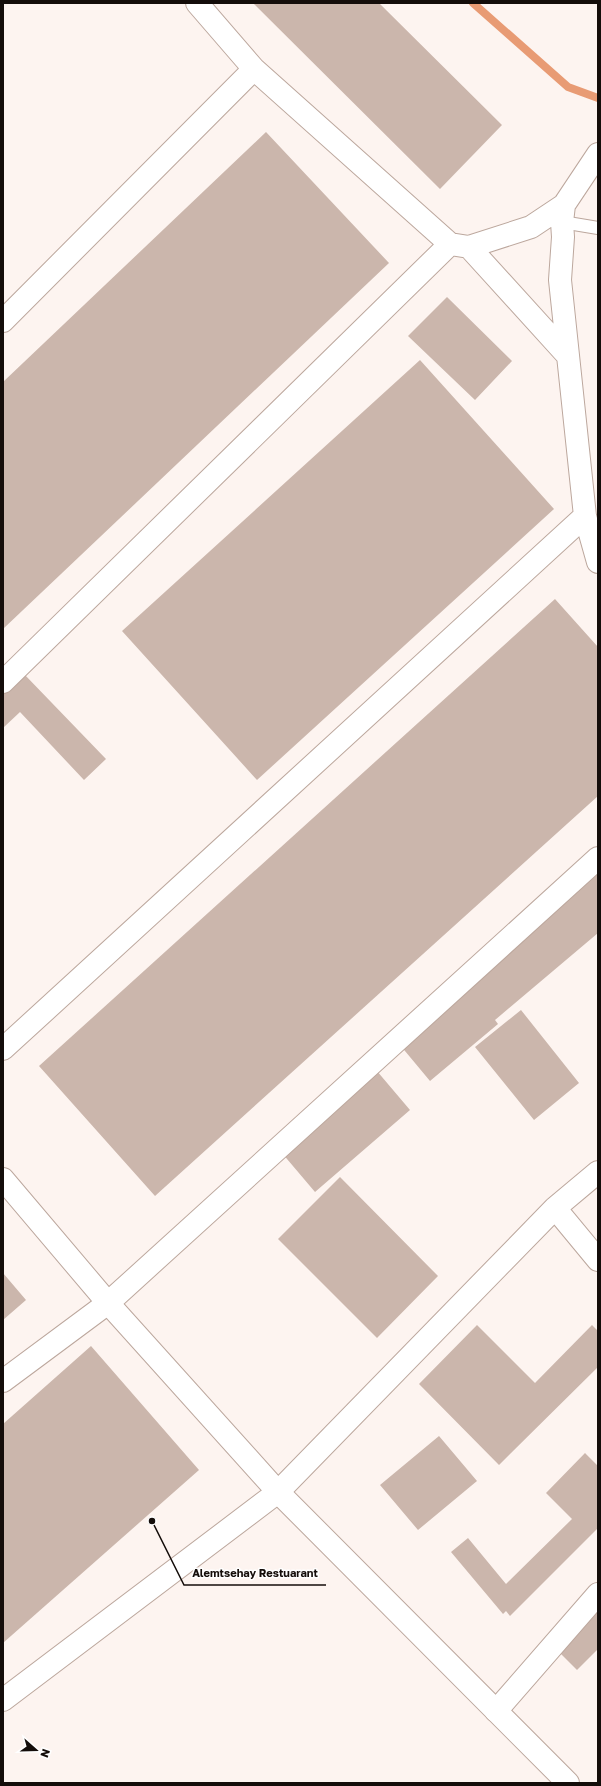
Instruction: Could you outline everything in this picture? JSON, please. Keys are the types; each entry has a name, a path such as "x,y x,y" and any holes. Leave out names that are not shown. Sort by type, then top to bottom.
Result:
{"street":[{"path":"197,3 254,69 460,246 568,356"},
{"path":"3,321 254,69"},
{"path":"598,154 563,214 560,280 585,516 598,562"},
{"path":"3,682 460,246 531,227 563,214"},
{"path":"3,1049 585,516"},
{"path":"3,1381 108,1303 598,858"},
{"path":"3,1700 278,1492 555,1208 598,1172"},
{"path":"3,1179 108,1303 278,1492 568,1783"},
{"path":"555,1208 598,1260"},
{"path":"496,1711 598,1594"}],"lane":[{"path":"563,214 598,228"}],"building":[{"path":"253,3 379,3 502,125 440,189"},
{"path":"266,132 389,263 3,629 3,382"},
{"path":"447,297 512,361 475,400 408,336"},
{"path":"420,360 554,509 257,780 122,631"},
{"path":"555,599 598,647 598,796 155,1196 39,1066"},
{"path":"24,674 106,759 84,780 20,712 3,728 3,694"},
{"path":"598,867 598,933 495,1020 498,1024 430,1081 400,1045"},
{"path":"521,1010 579,1083 534,1120 475,1047"},
{"path":"371,1064 410,1110 315,1192 276,1146"},
{"path":"340,1177 438,1276 377,1338 278,1239"},
{"path":"3,1273 26,1300 3,1320"},
{"path":"477,1325 535,1383 592,1325 598,1331 598,1367 499,1465 419,1384"},
{"path":"91,1346 199,1470 3,1643 3,1424"},
{"path":"439,1436 477,1481 418,1530 380,1485"},
{"path":"585,1453 598,1466 598,1528 510,1616 506,1611 503,1614 451,1552 468,1538 506,1584 572,1519 546,1493"},
{"path":"598,1601 598,1649 577,1670 553,1646"}],"waterway":[{"path":"473,3 568,87 598,98"}],"place":[{"name":"Alemtsehay Restuarant","path":"152,1521"}]}
